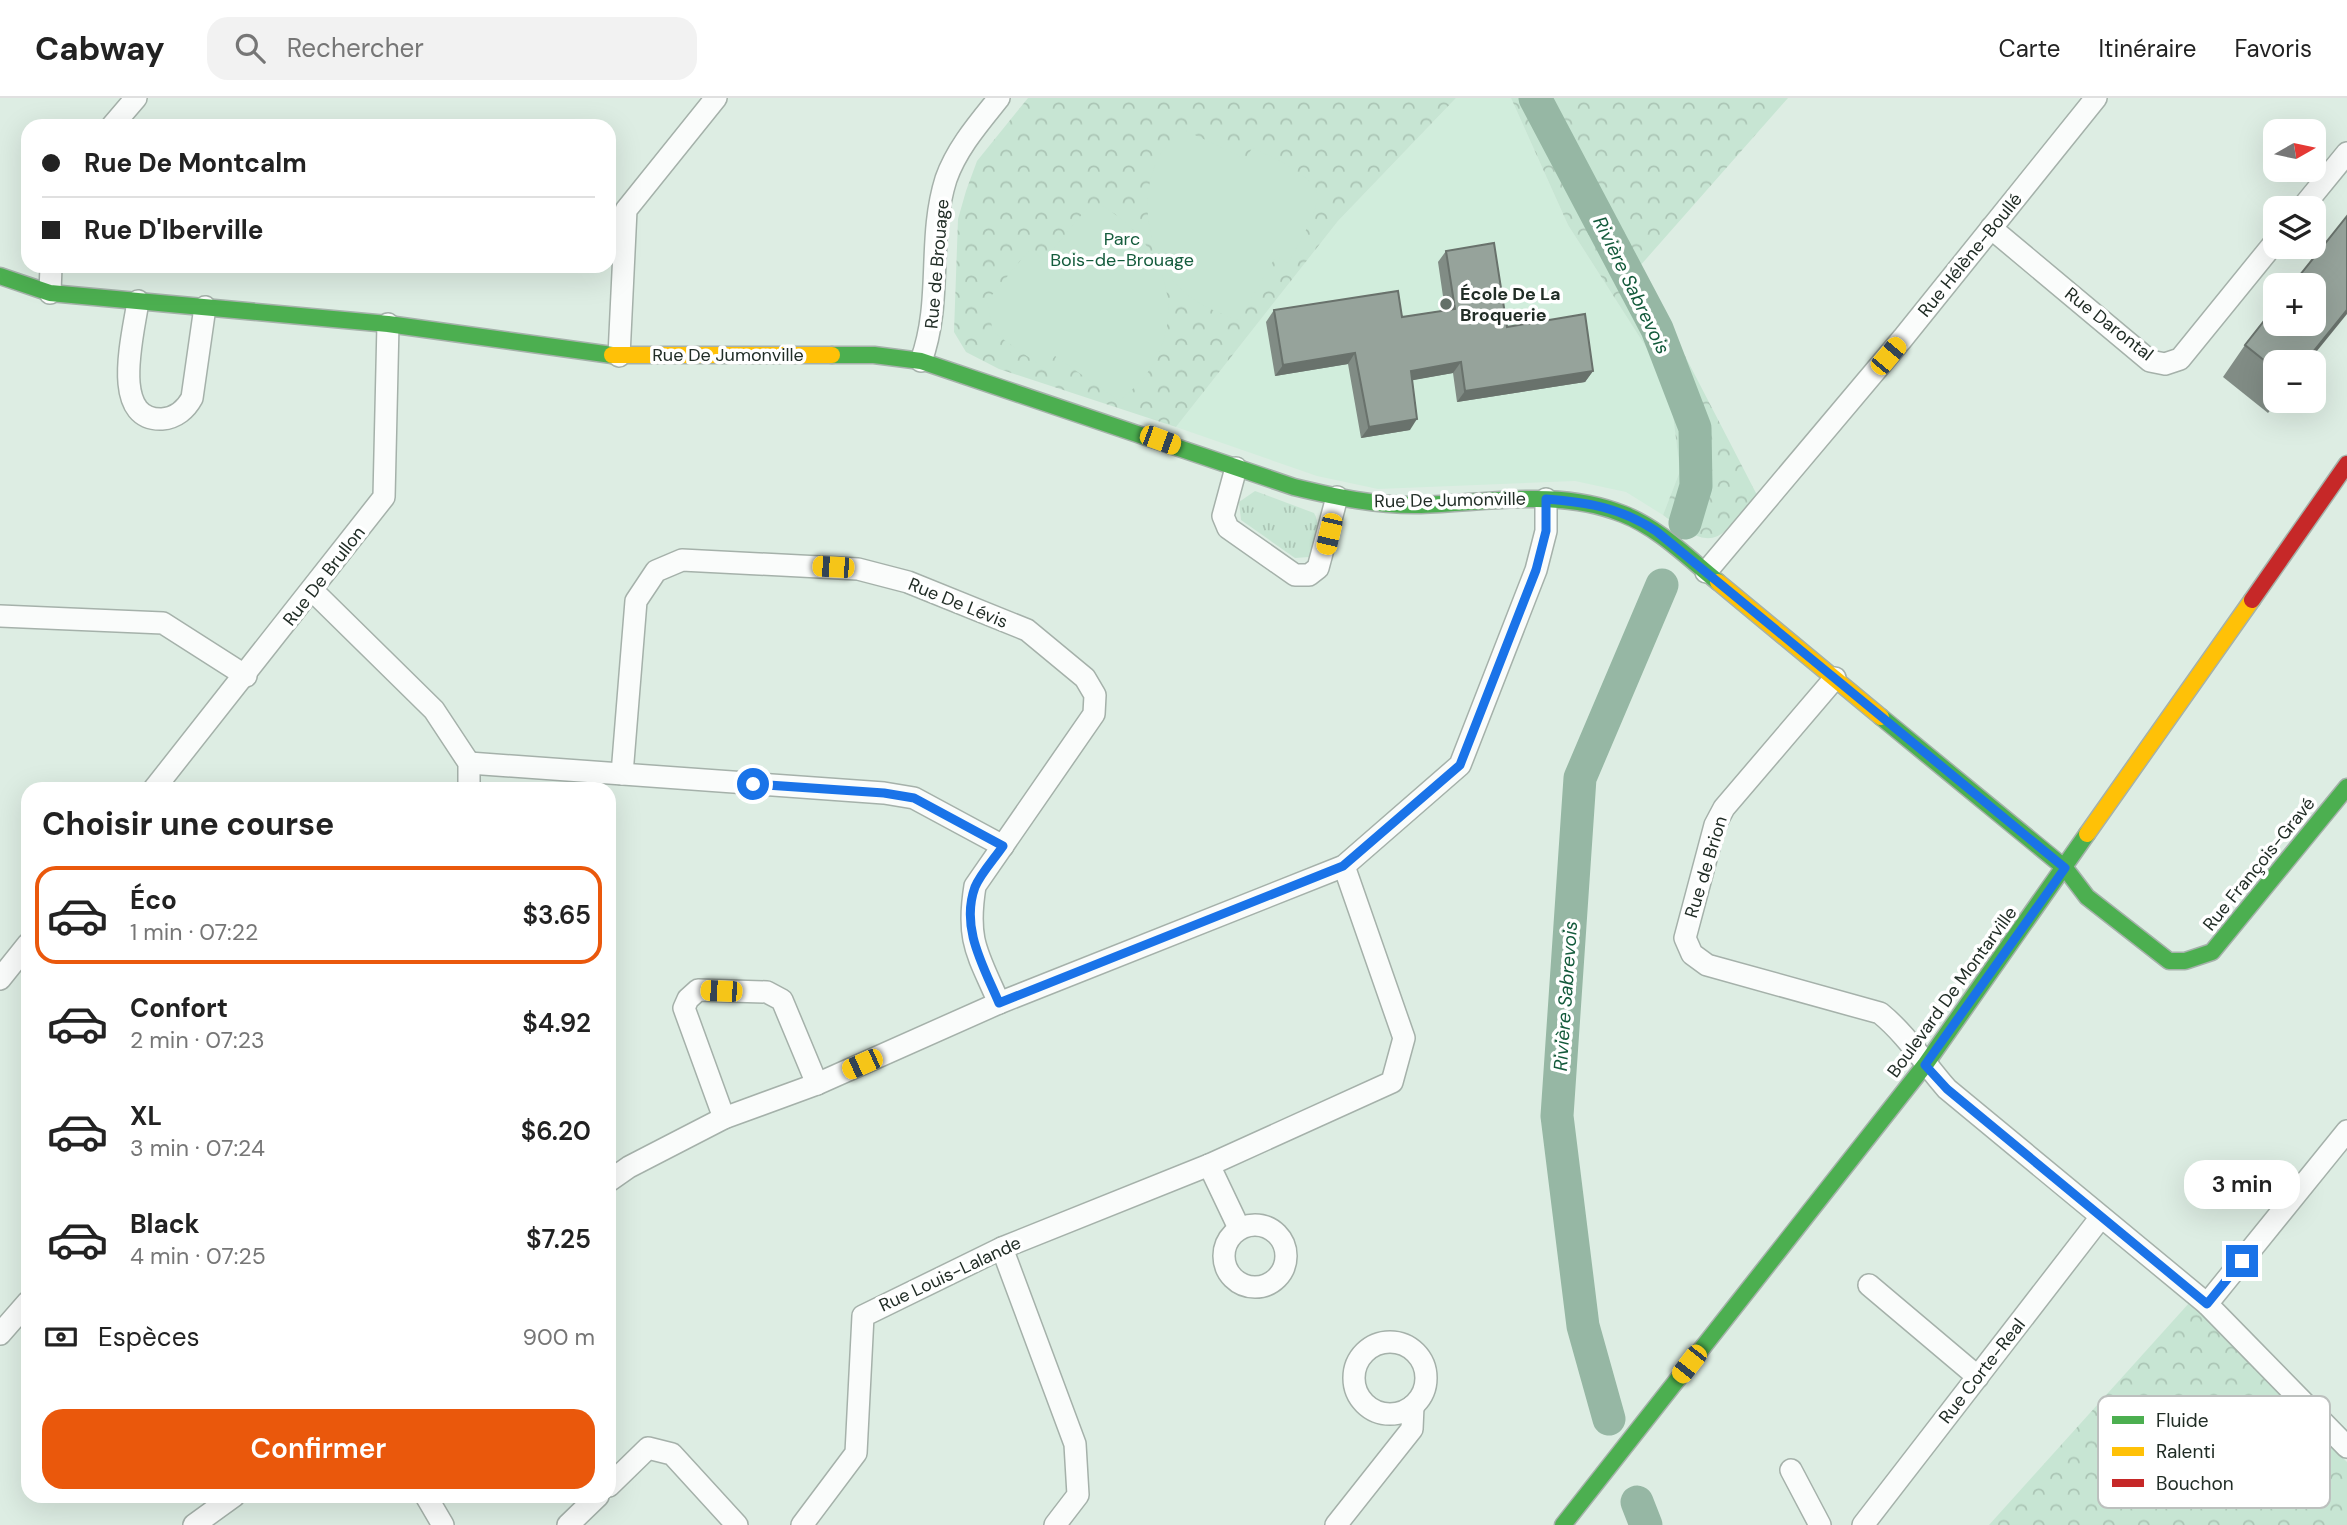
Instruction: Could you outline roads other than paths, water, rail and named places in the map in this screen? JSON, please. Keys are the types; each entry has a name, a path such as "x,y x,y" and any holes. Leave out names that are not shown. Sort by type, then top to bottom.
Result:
{"street":[{"path":"118,119 136,98"},
{"path":"619,355 626,210 716,98"},
{"name":"Rue de Brouage","path":"921,361 932,326 937,225 946,180 959,149 999,98"},
{"name":"Rue Hélène-Boullé","path":"1706,572 1992,228 2096,98"},
{"path":"2312,196 2347,153"},
{"name":"Rue Darontal","path":"1992,228 2150,360 2165,364 2180,359 2263,257"},
{"path":"50,293 51,273"},
{"name":"Rue De Jumonville","path":"0,276 50,293 388,324 619,355 874,355 921,361 1294,487 1337,497 1385,504 1546,499 1585,502 1630,514 1706,572 2065,868"},
{"path":"138,301 127,387 132,403 145,415 163,419 185,410 192,398 205,307"},
{"name":"Rue De Brullon","path":"160,782 313,591 384,497 388,324"},
{"name":"Boulevard De Montarville","path":"1563,1525 1925,1065 2347,464"},
{"path":"1237,468 1223,516 1228,528 1295,575 1309,575 1318,568 1337,497"},
{"path":"616,1176 724,1118 817,1084 999,1003 1343,866 1460,765 1536,570 1546,531 1546,499"},
{"name":"Rue De Lévis","path":"622,775 636,601 656,571 682,560 858,569 908,582 1027,630 1085,677 1095,695 1094,713 975,887 970,919 972,938 999,1003"},
{"path":"313,591 434,710 469,763 469,782"},
{"path":"0,616 163,623 246,676"},
{"name":"Rue de Brion","path":"1835,678 1724,808 1715,825 1685,938 1692,954 1707,965 1880,1013 1903,1032 1925,1065"},
{"path":"469,763 884,793 914,798 1003,846"},
{"name":"Rue François-Gravé","path":"2065,868 2087,897 2169,961 2185,961 2212,952 2347,787"},
{"name":"Rue Louis-Lalande","path":"802,1525 856,1453 863,1316 1002,1248 1209,1165 1392,1082 1404,1038 1343,866"},
{"path":"0,979 21,953"},
{"path":"724,1118 684,1008 688,999 698,990 767,992 782,1000 817,1084"},
{"path":"1925,1065 1947,1089 2207,1304 2297,1396"},
{"path":"2207,1304 2347,1131"},
{"path":"1209,1165 1240,1228"},
{"name":"Rue Corte-Real","path":"1863,1525 2101,1217"},
{"path":"1002,1248 1075,1444 1077,1495 1055,1525"},
{"path":"1869,1285 1978,1377"},
{"path":"0,1334 21,1310"},
{"path":"1335,1525 1412,1429 1413,1406"},
{"path":"2330,1430 2347,1447"},
{"path":"616,1479 649,1448 672,1454 737,1525"},
{"path":"1791,1470 1821,1525"},
{"path":"194,1525 224,1503"},
{"path":"430,1503 443,1525"},
{"path":"568,1525 591,1503"}],"waterway":[{"name":"Rivière Sabrevois","path":"1535,98 1657,329 1695,428 1696,486 1685,523"},
{"name":"Rivière Sabrevois","path":"1609,1419 1583,1326 1557,1116 1580,778 1662,585"},
{"name":"Rivière Sabrevois","path":"1637,1502 1646,1525"}],"place":[{"name":"École De La Broquerie","path":"1446,304"}],"park label":[{"name":"Parc Bois-de-Brouage","path":"1122,249"}]}
